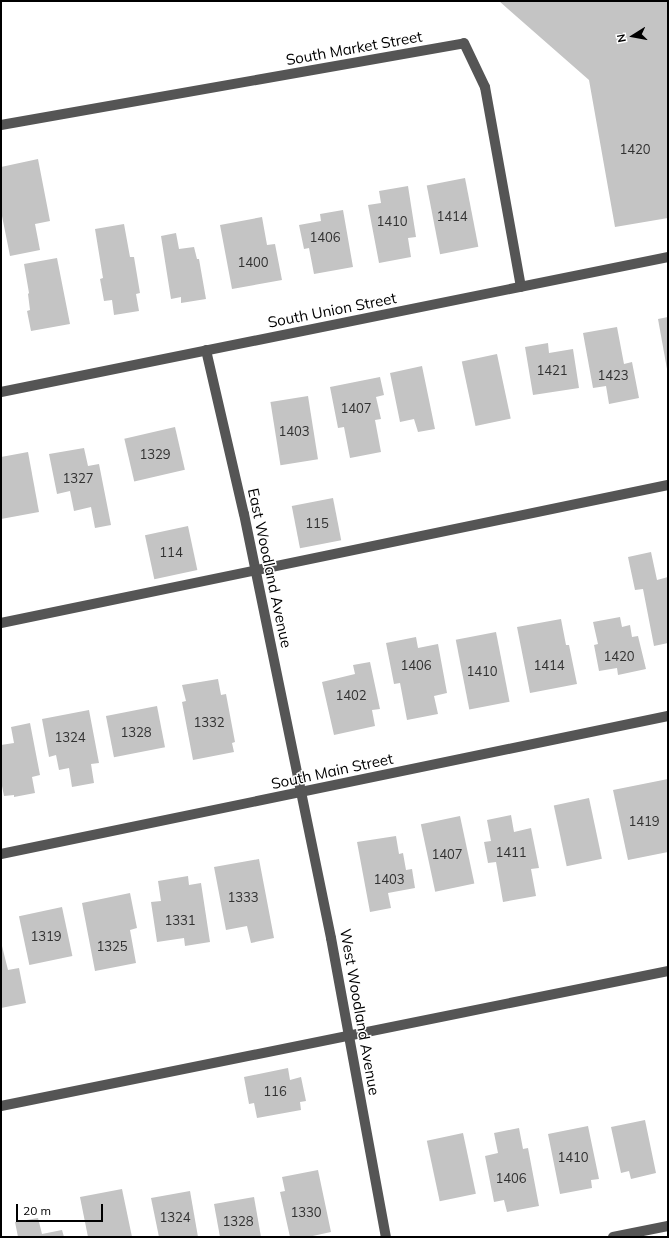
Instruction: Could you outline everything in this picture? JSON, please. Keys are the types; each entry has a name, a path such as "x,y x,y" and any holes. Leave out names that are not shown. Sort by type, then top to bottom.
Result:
{"street":[{"name":"South Market Street","path":"1,125 464,43 485,87 521,287"},
{"name":"South Union Street","path":"1,392 668,257"},
{"name":"East Woodland Avenue","path":"206,350 256,571 302,793"},
{"path":"1,623 668,485"},
{"name":"South Main Street","path":"1,854 302,793 668,716"},
{"name":"West Woodland Avenue","path":"302,793 331,938 386,1237"},
{"path":"1,1106 668,971"},
{"path":"613,1237 668,1226"}],"building":[{"path":"499,1 668,1 668,218 615,227 589,80"},
{"path":"38,159 50,221 35,224 40,250 10,256 1,211 1,167"},
{"path":"465,178 478,247 440,254 427,185"},
{"path":"408,186 416,237 408,238 411,257 379,263 368,205 381,203 379,191"},
{"path":"343,210 353,267 314,274 309,248 304,249 299,225 321,221 320,214"},
{"path":"262,217 267,245 275,244 282,280 232,289 220,225"},
{"path":"124,224 130,257 134,257 140,293 136,294 139,311 114,315 112,300 104,301 100,279 103,278 95,229"},
{"path":"176,233 179,249 194,247 197,259 199,259 206,299 181,303 181,297 171,299 161,236"},
{"path":"57,258 70,324 31,331 27,311 30,310 29,293 24,264"},
{"path":"668,317 668,369 667,369 658,319"},
{"path":"617,327 624,364 632,362 639,398 609,404 606,386 593,388 583,333"},
{"path":"548,343 549,353 573,349 579,388 533,395 525,347"},
{"path":"497,354 511,419 476,426 462,361"},
{"path":"422,366 435,429 418,432 414,419 400,422 390,373"},
{"path":"380,377 384,395 376,397 381,419 375,420 381,452 350,458 344,427 338,428 330,387"},
{"path":"308,396 318,459 280,465 270,402"},
{"path":"175,427 185,470 134,482 124,439"},
{"path":"84,448 88,466 99,464 111,525 95,528 91,507 74,511 70,491 57,494 49,454"},
{"path":"28,452 39,512 1,519 1,457"},
{"path":"333,498 341,540 300,548 292,506"},
{"path":"188,526 197,570 154,579 145,535"},
{"path":"651,552 657,580 668,577 668,643 654,646 643,589 635,590 628,557"},
{"path":"620,617 622,627 630,625 632,637 638,636 646,669 618,675 617,668 599,671 594,645 598,644 593,622"},
{"path":"561,619 566,645 569,645 577,684 530,693 517,627"},
{"path":"496,632 510,702 469,710 456,640"},
{"path":"416,637 418,648 438,644 447,693 434,696 438,714 407,720 400,683 394,684 386,643"},
{"path":"370,662 380,709 372,710 375,726 334,735 322,682 355,674 353,665"},
{"path":"218,679 221,695 226,694 235,742 232,743 234,752 193,760 182,702 186,701 182,685"},
{"path":"157,706 165,747 114,757 106,716"},
{"path":"89,710 99,763 91,764 94,783 72,787 69,768 59,770 56,755 49,757 42,719"},
{"path":"30,723 40,775 32,777 35,793 14,797 14,795 4,796 1,781 1,745 14,743 11,727"},
{"path":"668,779 668,852 628,860 613,790"},
{"path":"589,798 602,859 567,866 554,805"},
{"path":"511,815 514,832 531,828 539,868 531,869 536,896 503,902 496,862 488,863 484,842 491,841 487,820"},
{"path":"460,816 474,883 435,892 421,824"},
{"path":"396,836 399,854 403,853 406,870 412,869 415,888 388,893 391,908 370,912 357,842"},
{"path":"259,859 274,938 251,943 247,926 226,930 214,867"},
{"path":"188,876 189,885 201,883 210,942 185,946 184,938 157,942 151,902 161,901 158,881"},
{"path":"130,893 137,928 130,930 136,963 95,971 82,903"},
{"path":"62,907 72,956 29,965 19,916"},
{"path":"1,942 8,970 19,968 26,1003 1,1008"},
{"path":"288,1068 290,1080 301,1077 306,1101 300,1102 301,1110 257,1118 254,1103 249,1104 244,1077"},
{"path":"645,1120 656,1173 631,1179 629,1171 621,1173 611,1127"},
{"path":"588,1126 599,1179 591,1180 592,1188 560,1194 548,1134"},
{"path":"519,1128 523,1149 528,1148 539,1206 507,1212 504,1200 494,1202 485,1156 498,1153 494,1133"},
{"path":"463,1133 476,1194 440,1201 427,1141"},
{"path":"318,1170 331,1232 308,1237 290,1237 280,1192 285,1191 282,1177"},
{"path":"122,1189 132,1237 88,1237 80,1197"},
{"path":"190,1191 198,1237 159,1237 151,1198"},
{"path":"254,1197 261,1237 220,1237 214,1204"},
{"path":"38,1218 42,1234 62,1230 64,1237 18,1237 15,1222"}]}
